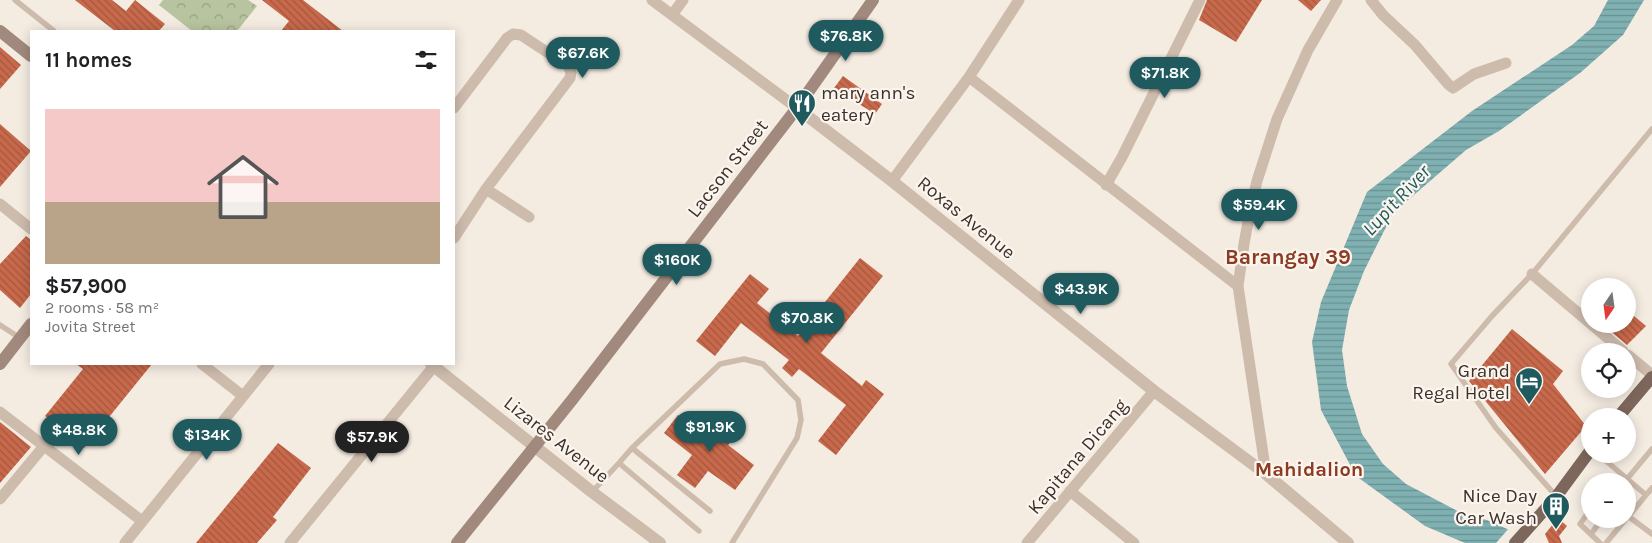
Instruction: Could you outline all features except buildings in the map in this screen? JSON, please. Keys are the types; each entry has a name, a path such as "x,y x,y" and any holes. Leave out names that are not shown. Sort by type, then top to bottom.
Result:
{"main road":[{"name":"Lacson Street","path":"457,543 578,393 796,108 873,0"},
{"path":"0,31 30,55"},
{"path":"0,364 30,325"},
{"path":"1626,408 1652,376"},
{"path":"1516,543 1556,497 1581,463"}],"street":[{"name":"Roxas Avenue","path":"652,0 892,181 1154,391 1266,474 1348,543"},
{"path":"672,15 684,0"},
{"path":"892,181 970,77 1019,0"},
{"path":"1106,185 1122,157 1200,0"},
{"path":"1266,474 1238,286 1250,211 1277,119 1308,50 1337,0"},
{"path":"1371,0 1387,19 1415,45 1453,88 1474,74 1506,63"},
{"path":"455,107 507,38 513,34 521,35 568,66 571,72 570,78 486,189 455,236"},
{"path":"970,77 1106,185 1238,286"},
{"path":"486,189 529,217"},
{"path":"0,204 30,228"},
{"path":"1532,274 1614,343"},
{"path":"1636,362 1652,376"},
{"path":"203,365 243,396"},
{"path":"125,543 268,365"},
{"path":"290,543 432,365"},
{"name":"Lizares Avenue","path":"432,365 592,492 660,543"},
{"name":"Kapitana Dicang","path":"1027,543 1154,391"},
{"path":"0,412 142,521"},
{"path":"0,499 44,446"},
{"path":"1070,492 1134,543"}],"lane":[{"path":"15,0 53,30"},
{"path":"1556,497 1496,428 1451,364 1492,316 1532,274 1652,129"},
{"path":"0,325 20,338"},
{"path":"592,492 632,448 720,364 744,359 762,364 798,400 801,420 797,438 732,543"},
{"path":"632,448 710,511"},
{"path":"1632,473 1652,449"},
{"path":"618,463 699,531"},
{"path":"1608,463 1620,473"},
{"path":"1636,487 1646,495"},
{"path":"1636,507 1652,488"},
{"path":"1636,523 1652,534"},
{"path":"1584,528 1600,543"},
{"path":"1591,534 1595,528"},
{"path":"1606,543 1618,528"}],"green space":[{"path":"163,0 248,0 257,6 238,30 191,30 159,5"}],"water":[{"name":"Lupit River","path":"1608,0 1644,0 1623,35 1580,73 1499,131 1466,150 1393,213 1364,271 1349,310 1342,350 1347,386 1362,434 1383,464 1406,484 1469,517 1487,520 1525,537 1529,543 1465,543 1425,526 1356,476 1321,410 1312,342 1321,302 1367,192 1472,111 1572,45 1594,26"}],"pier":[{"path":"1510,527 1527,535 1532,543 1496,543"}],"place":[{"name":"mary ann's eatery","path":"802,127"},
{"name":"Grand Regal Hotel","path":"1529,405"},
{"name":"Nice Day Car Wash","path":"1556,530"}],"district":[{"name":"Barangay 39","path":"1288,257"},
{"name":"Mahidalion","path":"1309,469"}]}
